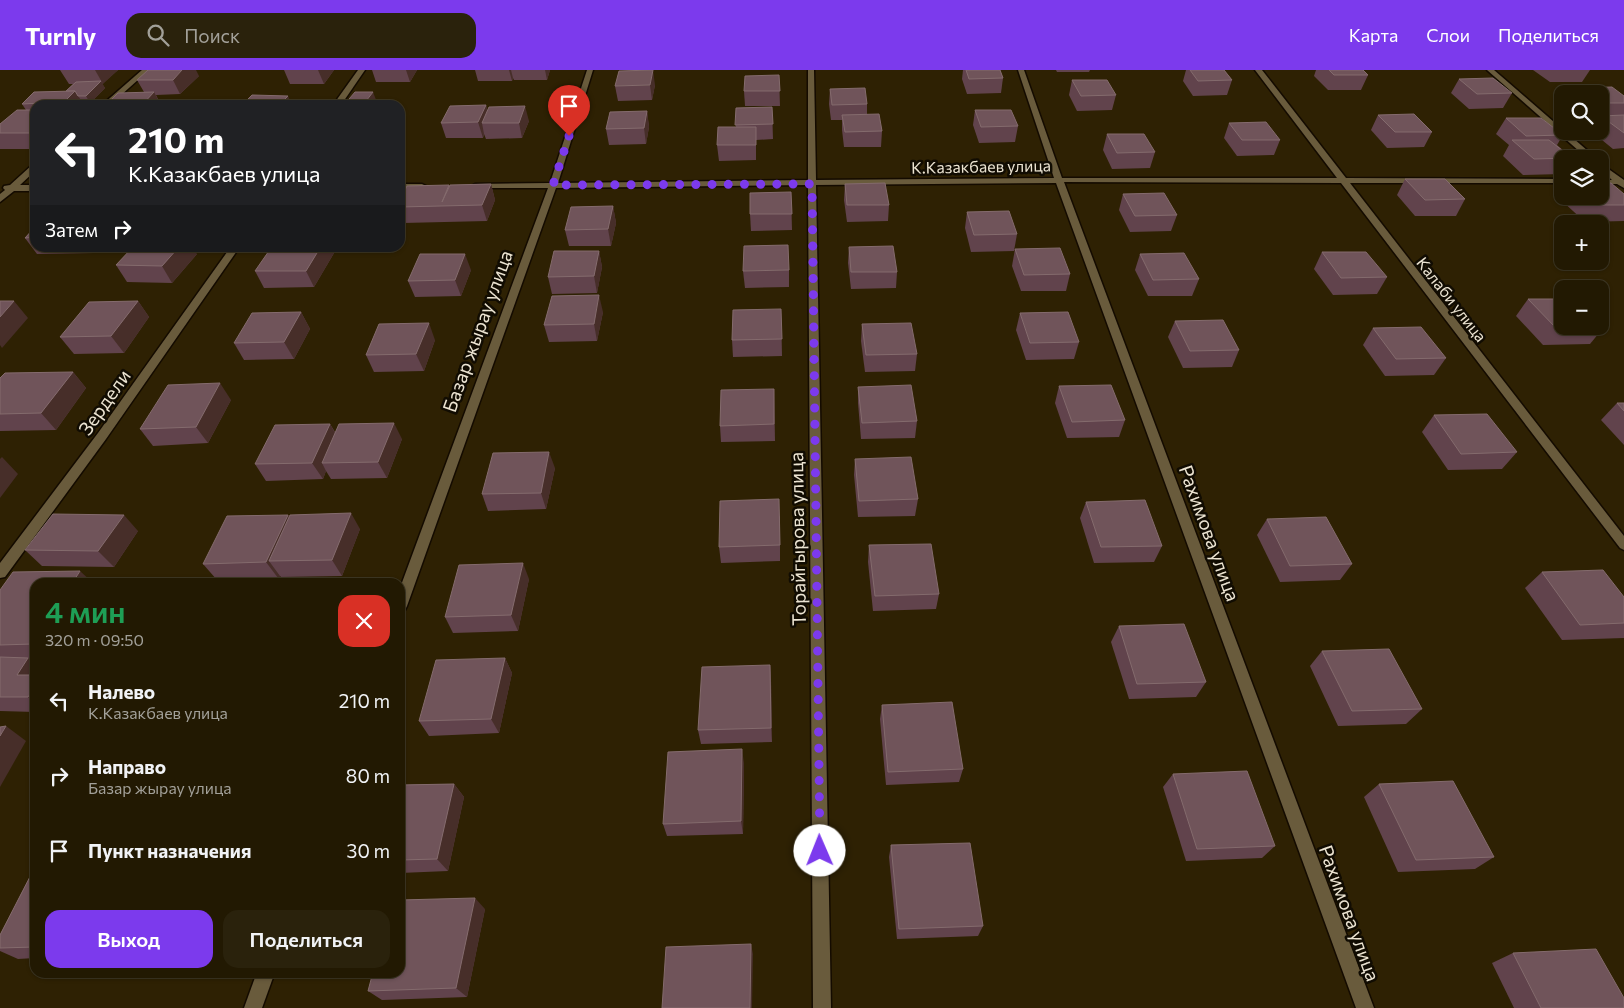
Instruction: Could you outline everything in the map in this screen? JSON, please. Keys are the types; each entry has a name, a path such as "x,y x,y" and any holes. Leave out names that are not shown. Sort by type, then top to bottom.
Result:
{"street":[{"path":"112,100 146,70"},
{"path":"340,100 362,70"},
{"name":"Базар жырау улица","path":"405,592 553,185 590,70"},
{"name":"Торайгырова улица","path":"811,70 822,1008"},
{"name":"Рахимова улица","path":"1021,70 1059,180 1365,1008"},
{"name":"Калаби улица","path":"1258,70 1624,545"},
{"path":"1490,70 1583,150"},
{"path":"0,199 30,172"},
{"path":"1609,172 1622,183"},
{"name":"К.Казакбаев улица","path":"467,186 1059,180 1554,182"},
{"path":"1609,182 1622,183"},
{"path":"405,186 429,186"},
{"path":"0,188 30,188"},
{"name":"Зердели","path":"0,573 102,436 231,252"},
{"path":"254,1008 264,978"}],"building":[{"path":"148,70 182,70 173,80 137,80"},
{"path":"653,70 650,85 615,86 619,71"},
{"path":"966,70 1000,70 1003,78 969,79"},
{"path":"1190,70 1224,70 1232,80 1198,81"},
{"path":"1329,70 1363,70 1368,75 1334,75"},
{"path":"779,75 780,91 744,91 745,76"},
{"path":"1493,78 1512,93 1477,94 1459,79"},
{"path":"1072,80 1107,80 1116,95 1081,96"},
{"path":"101,81 86,96 78,96 75,91 66,91 76,82"},
{"path":"1609,87 1612,87 1624,96 1624,103 1609,103"},
{"path":"865,88 867,104 832,105 830,89"},
{"path":"75,91 66,100 30,100 30,104 22,104 34,92"},
{"path":"154,92 147,100 111,100 118,93"},
{"path":"355,92 373,92 367,100 348,100"},
{"path":"252,95 288,96 284,100 247,100"},
{"path":"486,105 478,122 441,123 450,106"},
{"path":"525,106 519,123 482,123 489,107"},
{"path":"772,107 773,124 735,125 736,108"},
{"path":"17,110 30,110 30,133 0,133 0,124"},
{"path":"975,110 1011,110 1018,126 981,127"},
{"path":"647,111 644,128 606,129 610,112"},
{"path":"879,114 882,131 845,132 842,115"},
{"path":"1414,114 1432,132 1395,132 1378,115"},
{"path":"1624,115 1624,133 1609,122 1609,116"},
{"path":"1506,118 1541,118 1554,128 1554,135 1526,136"},
{"path":"1266,122 1280,140 1242,140 1229,123"},
{"path":"718,127 756,127 756,145 717,145"},
{"path":"1107,134 1144,134 1155,152 1117,153"},
{"path":"1512,140 1549,140 1562,150 1554,150 1554,158 1534,159"},
{"path":"1405,179 1445,179 1465,199 1425,200"},
{"path":"885,183 889,205 847,205 845,184"},
{"path":"1609,183 1624,194 1624,205 1609,205"},
{"path":"491,184 482,205 405,207 405,190 407,186 449,185 442,202 450,185"},
{"path":"791,192 792,214 750,214 750,193"},
{"path":"1164,193 1177,215 1135,216 1123,194"},
{"path":"613,206 608,229 565,230 571,207"},
{"path":"1009,211 1017,234 974,235 967,212"},
{"path":"788,245 789,270 743,271 744,246"},
{"path":"893,246 897,272 851,272 849,247"},
{"path":"1060,248 1070,274 1024,275 1015,249"},
{"path":"554,251 599,251 594,276 548,277"},
{"path":"128,252 174,252 162,266 116,265"},
{"path":"268,252 318,252 306,271 255,271"},
{"path":"1322,252 1366,252 1387,277 1341,278"},
{"path":"1184,253 1199,279 1153,280 1140,254"},
{"path":"420,254 465,254 455,280 408,281"},
{"path":"599,295 594,324 544,325 552,296"},
{"path":"1528,299 1554,299 1554,326"},
{"path":"0,301 14,301 0,317"},
{"path":"138,301 111,336 60,337 89,302"},
{"path":"781,309 782,339 732,340 733,310"},
{"path":"301,312 284,342 234,343 252,313"},
{"path":"1068,312 1079,342 1030,343 1020,313"},
{"path":"1223,320 1239,350 1190,351 1175,321"},
{"path":"429,323 416,354 366,355 379,324"},
{"path":"911,323 917,354 866,355 862,324"},
{"path":"1421,327 1446,358 1396,359 1373,328"},
{"path":"73,372 41,413 0,414 0,378 5,373"},
{"path":"220,383 196,427 140,429 168,385"},
{"path":"911,385 917,421 862,423 858,387"},
{"path":"1111,385 1125,420 1072,422 1059,386"},
{"path":"774,389 774,424 720,426 721,390"},
{"path":"1617,403 1624,403 1624,411"},
{"path":"1487,414 1517,452 1461,454 1434,415"},
{"path":"394,423 378,462 322,463 339,424"},
{"path":"330,424 312,463 255,464 275,425"},
{"path":"549,452 541,493 482,494 493,453"},
{"path":"911,457 918,499 859,501 855,459"},
{"path":"779,499 780,545 719,547 720,501"},
{"path":"1145,500 1162,546 1101,547 1086,502"},
{"path":"351,513 332,560 269,561 290,515"},
{"path":"53,514 124,515 98,551 25,550"},
{"path":"288,515 266,562 203,564 227,516"},
{"path":"1326,517 1352,564 1290,566 1267,519"},
{"path":"931,544 939,594 875,596 869,545"},
{"path":"523,563 511,615 445,617 459,565"},
{"path":"1603,570 1624,597 1624,623 1580,625 1542,572"},
{"path":"80,571 76,578 30,578 30,644 0,645 0,590 13,572"},
{"path":"1184,624 1206,682 1137,684 1119,626"},
{"path":"1389,649 1422,709 1352,711 1322,651"},
{"path":"0,657 28,658 17,675 30,675 30,694 28,697 0,697"},
{"path":"505,658 491,719 419,721 436,660"},
{"path":"770,665 771,728 698,730 702,667"},
{"path":"952,702 963,769 888,772 882,705"},
{"path":"6,726 0,736 0,727"},
{"path":"742,749 741,821 663,824 668,752"},
{"path":"1247,771 1275,846 1197,849 1173,774"},
{"path":"1453,781 1494,857 1416,860 1379,784"},
{"path":"454,784 437,859 405,860 405,785"},
{"path":"970,843 983,926 899,929 891,845"},
{"path":"30,877 30,947 0,948 0,935"},
{"path":"475,898 456,988 368,991 371,978 405,978 405,900"},
{"path":"751,944 750,1008 662,1008 666,947"},
{"path":"1596,949 1624,998 1624,1008 1541,1008 1513,953"}],"route":[{"path":"569,136 553,185 812,184 820,851"}]}
